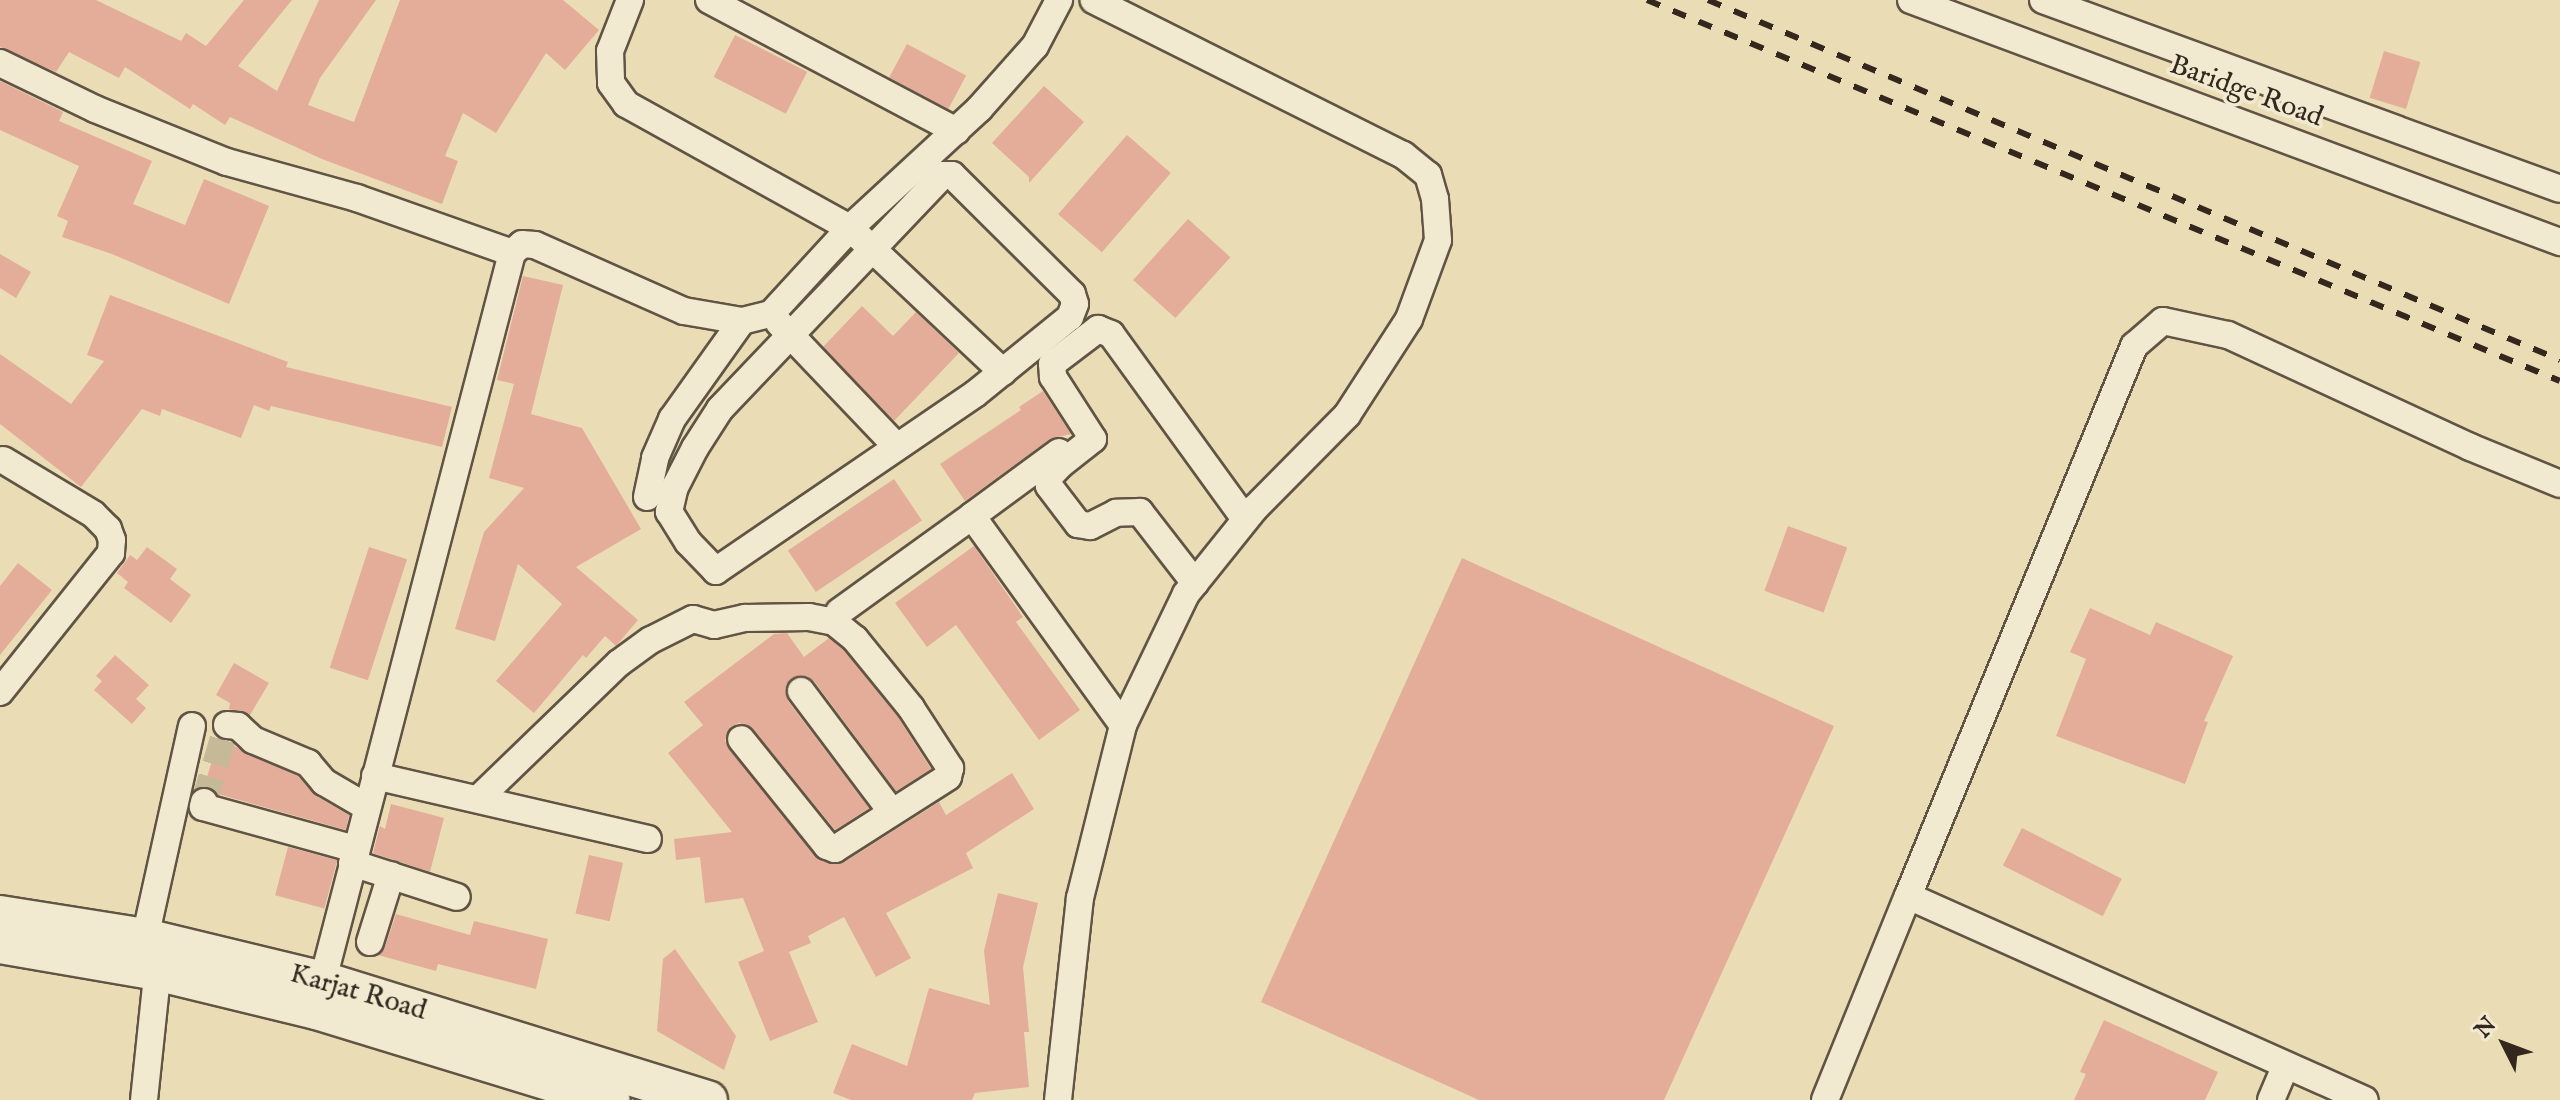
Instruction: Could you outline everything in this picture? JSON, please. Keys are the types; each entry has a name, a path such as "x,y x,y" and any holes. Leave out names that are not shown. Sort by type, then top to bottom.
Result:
{"main road":[{"name":"Karjat Road","path":"0,915 155,951 708,1100"},
{"name":"Karjat Road","path":"0,944 155,951"},
{"name":"Karjat Road","path":"319,995 611,1100"}],"street":[{"path":"630,0 610,51 611,83 626,104 850,228 1003,372"},
{"path":"709,0 956,131"},
{"path":"780,324 873,248 943,175 952,175 1072,294 1075,304 1070,317 1003,372 716,571 701,557 669,512 675,487 720,409 780,324 850,228 956,131 1035,46 1059,0"},
{"path":"1058,1100 1073,986 1080,898 1123,725 1186,594 1245,519 1347,415 1409,319 1438,240 1435,199 1428,175 1403,155 1094,0"},
{"name":"Baridge Road","path":"1911,0 2560,242"},
{"path":"2043,0 2560,189"},
{"path":"0,63 95,109 227,162 357,198 512,253"},
{"path":"319,995 512,253 522,244 535,245 684,311 780,324 896,446"},
{"path":"647,497 655,458 672,419 742,321"},
{"path":"1825,1100 2134,346 2163,321 2228,335 2470,447 2560,484"},
{"path":"1195,583 1140,512 1116,513 1090,526 1078,524 1049,486 1048,478 1060,465 1093,439 1051,371 1052,364 1103,328 1245,519"},
{"path":"839,612 1088,431"},
{"path":"0,692 111,553 112,540 108,529 93,514 3,460"},
{"path":"972,516 1123,725"},
{"path":"479,798 619,663 651,640 693,619 714,625 745,618 809,617 834,622 855,639 911,708 950,768 948,777 835,849 827,846 741,739"},
{"path":"801,691 892,812"},
{"path":"227,725 238,726 253,740 308,763 324,782 367,807"},
{"path":"144,1100 155,951 192,726"},
{"path":"375,776 648,839"},
{"path":"204,802 203,807 354,856 391,875 457,897"},
{"path":"370,942 391,875"},
{"path":"1908,896 2285,1067 2365,1100"},
{"path":"2271,1100 2285,1067"}],"building":[{"path":"0,0 96,0 181,41 186,33 206,46 244,0 292,0 238,66 277,91 319,0 376,0 320,78 308,105 354,122 400,0 563,0 599,30 565,70 546,53 496,133 463,113 445,156 458,161 442,204 322,159 230,117 225,125 193,104 190,109 125,67 119,78 69,52 56,72 0,47"},
{"path":"735,35 807,72 786,114 714,77"},
{"path":"907,44 966,75 948,109 889,78"},
{"path":"2384,51 2420,62 2406,109 2370,98"},
{"path":"0,81 63,112 59,121 152,161 133,204 185,225 204,179 269,206 229,304 112,254 62,237 68,221 57,216 79,166 0,130"},
{"path":"1044,86 1084,122 1029,183 1029,177 992,143"},
{"path":"1127,135 1171,173 1102,252 1058,214"},
{"path":"1188,219 1230,257 1175,318 1133,280"},
{"path":"0,254 31,272 16,298 0,288"},
{"path":"523,276 563,285 531,414 582,428 641,529 576,567 638,620 616,646 605,636 586,658 583,655 534,713 496,681 562,604 518,564 495,641 455,629 484,532 524,488 489,478 514,384 497,380"},
{"path":"110,295 288,362 286,367 452,407 442,447 271,406 269,411 254,405 241,438 162,409 160,416 142,409 81,487 0,424 0,354 71,404 104,361 87,355"},
{"path":"862,306 893,336 916,312 959,353 894,421 823,347"},
{"path":"1043,391 1071,434 1050,439 965,501 940,464 1021,410 1019,407"},
{"path":"894,479 922,520 816,592 788,551"},
{"path":"1788,526 1847,548 1824,612 1764,591"},
{"path":"974,546 1023,617 1016,622 1080,710 1039,740 956,625 927,647 895,603"},
{"path":"147,547 177,569 170,579 191,595 171,623 124,588 128,582 117,573 130,555 137,560"},
{"path":"369,547 407,559 368,680 330,668"},
{"path":"1462,558 1834,726 1664,1100 1479,1100 1261,1002"},
{"path":"18,563 52,590 0,655 0,586"},
{"path":"2090,608 2150,635 2156,622 2233,656 2204,721 2208,722 2185,784 2056,736 2086,659 2070,652"},
{"path":"787,633 804,657 829,638 844,650 898,717 931,769 896,791 814,681 807,676 792,678 786,685 788,701 869,808 835,830 753,729 739,723 730,727 725,741 729,749 821,861 843,863 939,802 946,815 1012,773 1034,809 966,853 973,868 886,913 911,958 876,977 844,917 808,936 811,943 789,952 818,1022 770,1041 738,962 764,951 743,898 705,903 700,857 676,860 674,839 732,832 668,753 703,725 684,702 774,634"},
{"path":"115,655 149,685 136,699 146,708 132,724 94,690 102,681 96,676"},
{"path":"234,663 269,683 250,715 229,709 230,703 216,695"},
{"path":"219,739 298,776 316,796 349,815 346,830 218,794 204,786"},
{"path":"391,804 444,818 430,872 373,853 380,826 385,829"},
{"path":"2022,828 2122,879 2103,916 2003,865"},
{"path":"288,847 337,860 324,908 275,895"},
{"path":"589,855 623,863 610,921 576,913"},
{"path":"998,893 1038,903 1023,967 1029,1032 1024,1032 1029,1087 975,1093 972,1100 851,1100 833,1093 852,1044 907,1066 929,988 990,1005 984,951"},
{"path":"396,914 470,935 474,921 548,939 536,989 438,964 436,971 378,955 385,947"},
{"path":"675,949 736,1036 724,1070 657,1031 663,959"},
{"path":"2104,1020 2218,1072 2205,1100 2074,1100 2086,1074 2080,1072"}],"tunnel":[{"path":"204,802 227,725"}],"railway":[{"path":"1647,0 2560,381"},
{"path":"1708,0 2560,360"}]}
